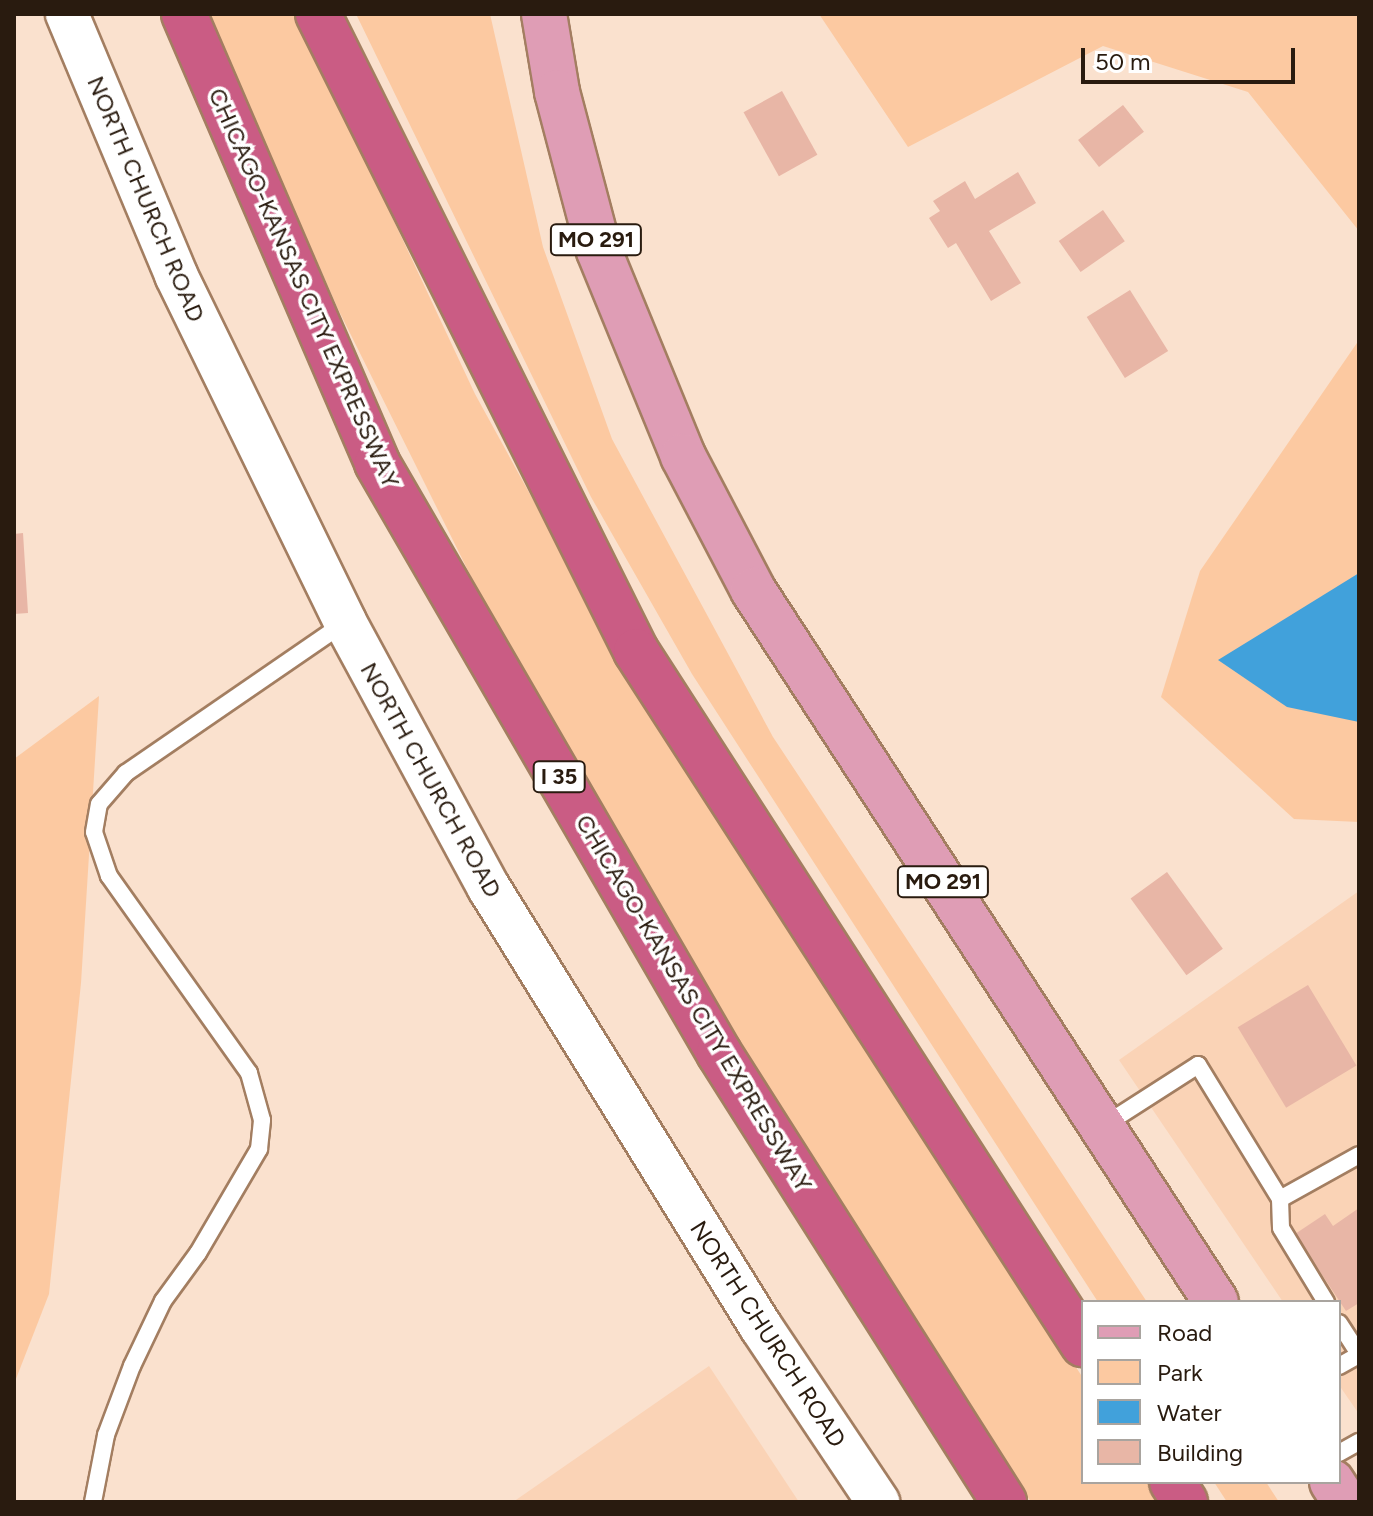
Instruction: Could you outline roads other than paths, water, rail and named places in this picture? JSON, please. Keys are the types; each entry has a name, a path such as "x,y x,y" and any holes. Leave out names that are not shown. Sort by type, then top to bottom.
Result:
{"highway":[{"name":"CHICAGO-KANSAS CITY EXPRESSWAY","path":"184,14 377,463 719,1053 1004,1502"},
{"path":"318,14 636,651 1081,1341"},
{"path":"1173,1484 1185,1502"}],"main road":[{"name":"NORTH CHURCH ROAD","path":"67,14 176,275 345,622 513,927 753,1314 878,1502"},
{"name":"MO 291","path":"544,14 557,92 599,251 683,456 753,590 1215,1300"},
{"path":"1333,1484 1345,1502"}],"lane":[{"path":"93,1502 106,1435 132,1366 163,1301 198,1253 259,1149 262,1120 249,1073 109,876 94,832 99,804 126,773 345,622"},
{"path":"1102,1127 1198,1065 1280,1199 1281,1228 1325,1300"},
{"path":"1280,1199 1359,1155"},
{"path":"1341,1326 1359,1355 1341,1365"},
{"path":"1341,1452 1359,1442"}],"water":[{"path":"1359,573 1359,722 1287,707 1218,660"}]}
